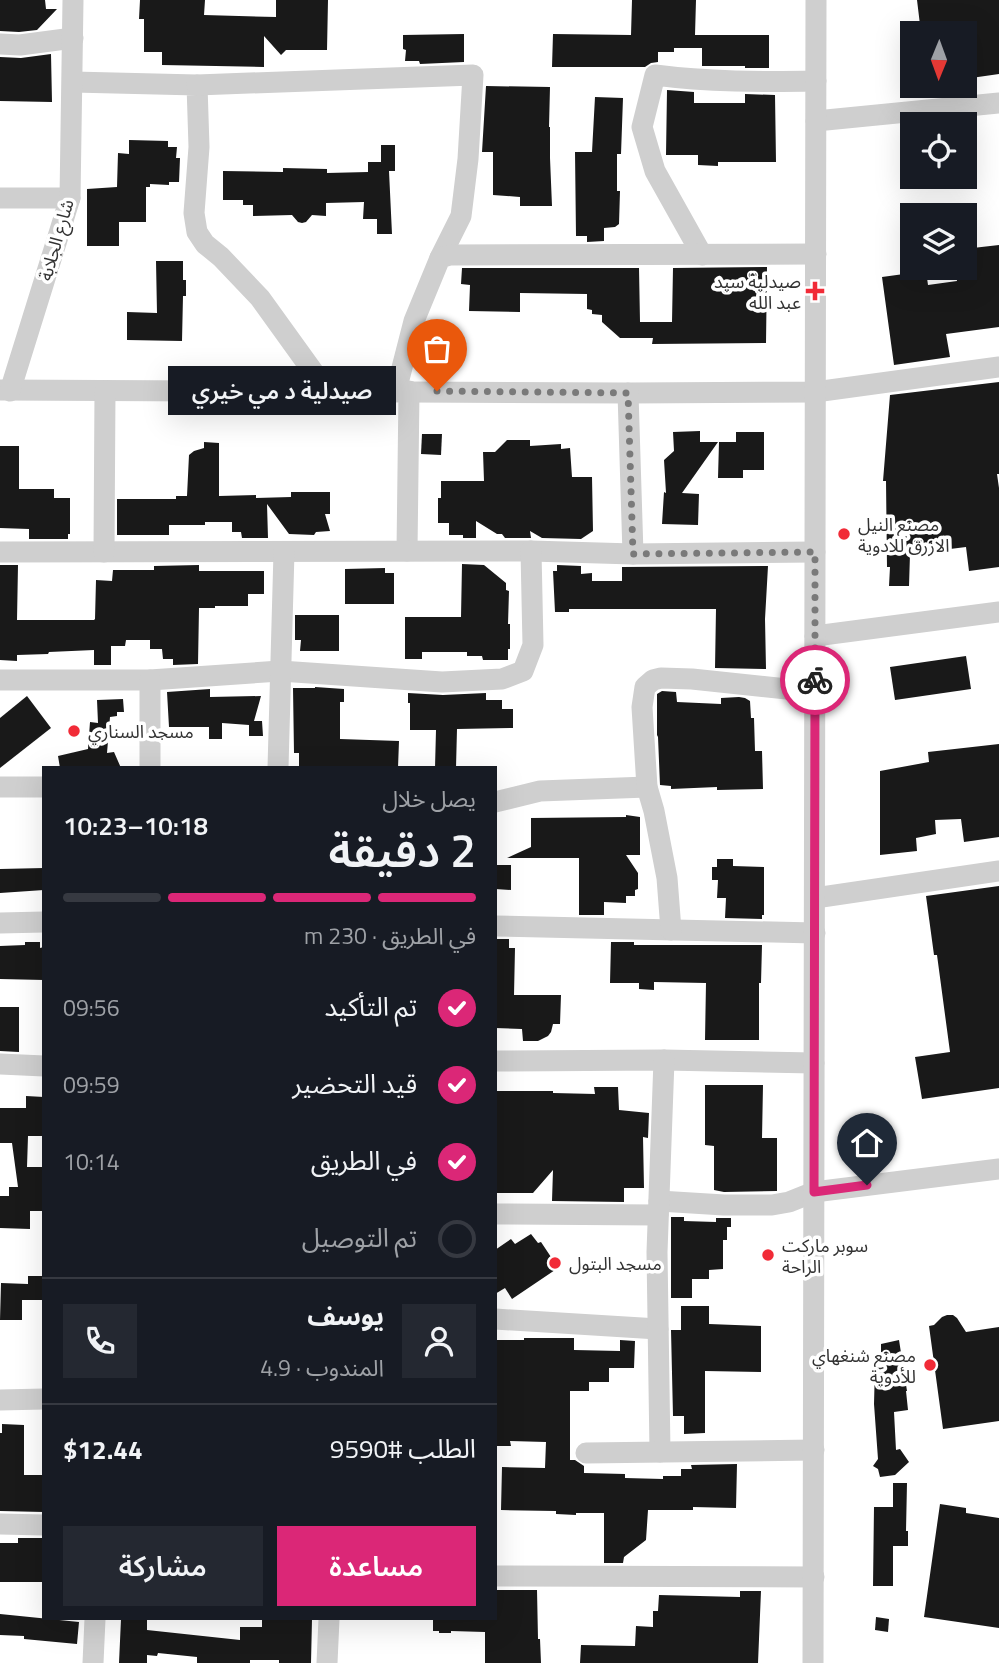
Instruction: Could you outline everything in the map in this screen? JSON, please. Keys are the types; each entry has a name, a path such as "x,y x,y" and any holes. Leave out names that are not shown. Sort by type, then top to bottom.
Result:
{"street":[{"name":"شارع الجلابة","path":"5,391 70,198 73,0"},
{"path":"813,1663 816,0"},
{"path":"0,44 20,45 73,37"},
{"path":"73,82 197,85 473,75 468,159 461,216 439,258 414,321 403,391 407,551"},
{"path":"702,255 655,171 642,127 655,75 685,79 816,81"},
{"path":"197,85 199,147 194,213 197,232 205,244 260,298 327,391"},
{"path":"816,121 999,103"},
{"path":"0,198 70,198"},
{"path":"439,258 450,255 816,254"},
{"path":"5,391 816,392 999,367"},
{"path":"104,552 105,391"},
{"path":"628,393 633,554"},
{"path":"0,680 150,680 280,671 442,682 502,679 523,671 533,645 531,551"},
{"path":"0,552 815,552"},
{"path":"278,766 284,552"},
{"path":"815,636 999,612"},
{"path":"671,930 667,878 648,787 642,707 645,687 653,680 661,678 815,692"},
{"path":"150,680 150,766"},
{"path":"0,787 42,787"},
{"path":"497,802 540,791 648,787"},
{"path":"815,898 999,871"},
{"path":"0,923 42,922"},
{"path":"497,926 815,933"},
{"path":"660,1452 659,1208 664,1060"},
{"path":"497,1061 814,1063"},
{"path":"0,1064 42,1066"},
{"path":"497,1213 772,1205 789,1202 814,1192 999,1169"},
{"path":"497,1319 658,1329"},
{"path":"0,1400 42,1399"},
{"path":"586,1453 814,1450"},
{"path":"0,1524 42,1525"},
{"path":"497,1576 814,1577"},
{"path":"93,1663 95,1620"},
{"path":"327,1663 329,1620"}],"building":[{"path":"0,0 45,0 46,9 57,9 37,30 0,31"},
{"path":"140,0 205,0 204,15 276,17 276,0 328,0 327,50 286,50 281,55 264,36 264,67 162,65 162,52 144,52 144,19 139,19"},
{"path":"632,0 696,0 695,35 769,35 769,68 702,66 702,48 674,48 674,52 658,52 658,62 645,67 552,67 553,34 631,35"},
{"path":"917,0 999,0 999,74 977,77 977,21 920,21"},
{"path":"464,34 464,62 420,64 419,61 405,61 403,35"},
{"path":"51,54 52,102 0,101 0,57 21,58"},
{"path":"486,86 550,87 552,206 520,206 520,197 493,195 493,152 482,152"},
{"path":"667,90 694,92 694,103 745,103 745,94 775,95 776,162 718,162 718,166 698,165 698,155 666,155"},
{"path":"595,97 623,98 621,154 617,154 619,224 604,228 604,241 587,242 587,236 576,236 575,152 592,152"},
{"path":"129,140 168,141 168,147 177,147 176,158 180,158 179,182 169,182 169,185 150,184 150,187 146,187 146,222 119,222 119,246 87,246 87,189 117,187 118,153 129,154"},
{"path":"381,145 395,145 395,171 389,171 392,234 377,234 377,219 363,219 364,202 326,203 326,216 312,215 302,223 292,215 253,216 253,205 243,205 243,200 223,200 223,171 283,172 283,168 327,169 327,173 368,172 368,162 381,162"},
{"path":"999,245 999,327 946,334 950,357 894,365 882,277 900,275 900,280 927,280 928,285 977,280 977,248"},
{"path":"156,261 183,261 186,296 183,296 182,341 127,340 127,312 157,313"},
{"path":"767,267 766,343 652,344 653,338 620,338 602,322 602,315 592,314 592,310 587,309 587,294 520,293 520,312 469,311 470,285 461,284 462,268 639,268 640,322 672,322 673,268"},
{"path":"999,382 999,567 969,571 966,547 910,554 909,586 889,586 886,481 883,481 890,395"},
{"path":"700,431 700,442 718,442 682,493 699,494 698,525 662,524 664,492 666,493 664,460 674,451 673,432"},
{"path":"736,432 764,432 764,470 743,470 743,478 718,478 719,442 736,442"},
{"path":"422,434 442,434 441,455 421,454"},
{"path":"507,440 530,440 530,446 561,444 561,449 570,448 572,477 592,477 593,531 581,539 542,538 530,531 531,538 505,538 476,521 476,538 449,535 449,523 438,523 441,481 484,481 483,452 495,452"},
{"path":"204,442 219,443 219,496 291,497 291,492 330,492 330,514 325,514 330,531 316,532 314,535 289,534 267,504 268,538 242,538 241,532 232,532 232,522 169,525 169,535 117,535 117,499 176,499 176,496 187,496 189,455 204,448"},
{"path":"0,446 19,446 19,489 54,489 54,498 70,498 68,539 29,539 29,529 0,528"},
{"path":"462,564 484,565 506,583 506,590 509,591 510,624 508,660 483,660 482,656 467,656 467,652 422,652 422,659 405,659 405,617 461,617"},
{"path":"0,565 18,565 17,620 94,620 96,580 112,581 113,570 154,570 154,566 199,565 199,571 264,571 264,594 248,594 248,606 199,608 198,664 173,665 173,659 163,659 162,649 150,649 150,640 126,640 125,646 111,646 111,665 94,665 94,650 17,655 17,661 0,660"},
{"path":"557,565 581,566 581,574 592,573 592,581 622,581 622,567 768,566 766,669 715,668 716,609 569,609 569,612 555,612 553,571 557,571"},
{"path":"385,568 385,573 394,573 394,604 345,604 345,569"},
{"path":"295,615 339,615 339,651 300,651 301,640 295,640"},
{"path":"966,656 971,689 895,700 890,667"},
{"path":"293,688 344,689 344,702 340,702 340,739 399,741 398,766 299,766 299,753 294,753"},
{"path":"210,689 210,697 261,696 254,721 262,721 263,736 249,736 249,725 222,723 222,739 209,739 209,727 169,727 167,692"},
{"path":"662,691 676,692 677,702 721,704 721,698 739,697 750,701 751,718 754,718 755,751 762,751 763,789 671,789 671,786 660,785 657,694"},
{"path":"408,693 486,693 486,700 502,700 502,709 513,709 513,728 457,729 456,766 435,766 436,730 410,730"},
{"path":"27,696 51,728 0,768 0,718"},
{"path":"123,699 124,712 117,712 117,716 110,717 107,753 114,752 120,766 60,766 58,756 88,749 90,722 98,723 97,700"},
{"path":"999,744 999,837 964,842 961,819 935,820 936,834 916,838 917,851 880,855 880,771 929,762 928,752"},
{"path":"626,815 640,817 640,855 626,855 638,873 638,889 635,890 635,896 626,896 626,903 604,902 604,915 579,915 579,858 507,858 531,847 531,818"},
{"path":"717,859 733,859 733,866 764,867 762,919 725,918 726,898 717,898 718,880 712,880 712,867 717,867"},
{"path":"497,865 511,865 511,890 497,889"},
{"path":"42,868 42,890 0,893 0,869"},
{"path":"999,886 999,1088 922,1099 915,1057 950,1052 926,896"},
{"path":"497,939 509,939 509,948 515,948 514,995 561,995 560,1024 553,1024 548,1036 538,1041 523,1041 522,1029 497,1028"},
{"path":"25,942 40,942 42,980 0,979 0,946 25,945"},
{"path":"611,942 634,942 634,945 762,945 759,1040 705,1040 706,983 654,982 654,990 639,989 639,983 610,983"},
{"path":"0,1007 19,1007 19,1052 0,1051"},
{"path":"705,1085 763,1085 762,1138 777,1138 777,1191 714,1190 714,1146 705,1145"},
{"path":"594,1087 618,1087 619,1110 649,1113 648,1138 643,1137 644,1188 624,1188 624,1202 552,1201 553,1170 533,1193 497,1193 497,1091 595,1094"},
{"path":"26,1096 42,1097 42,1136 28,1136 27,1167 42,1167 42,1211 30,1211 30,1229 0,1228 0,1196 9,1196 9,1187 18,1187 12,1143 0,1143 0,1108 26,1108"},
{"path":"671,1217 684,1217 684,1221 716,1222 716,1218 731,1218 731,1227 727,1227 727,1240 723,1240 723,1269 709,1270 709,1279 692,1279 692,1298 671,1298"},
{"name":"مسجد البتول","path":"531,1234 538,1243 541,1242 551,1257 548,1259 555,1270 512,1299 505,1288 497,1293 497,1249 511,1239 515,1244"},
{"path":"28,1276 42,1276 42,1300 22,1300 22,1320 0,1320 1,1283 28,1284"},
{"path":"681,1306 709,1306 709,1324 761,1326 761,1372 705,1371 705,1433 684,1434 684,1416 673,1416 671,1330 681,1330"},
{"path":"947,1315 957,1318 966,1332 999,1327 999,1421 943,1429 929,1326"},
{"path":"574,1338 574,1350 620,1351 620,1340 635,1341 634,1368 609,1368 609,1382 589,1382 589,1391 570,1391 570,1460 584,1466 584,1473 625,1474 625,1478 663,1479 663,1476 681,1476 681,1469 692,1469 691,1465 737,1464 736,1508 648,1510 646,1540 624,1557 623,1563 604,1563 604,1513 576,1515 556,1514 556,1511 501,1510 502,1467 545,1468 546,1442 510,1441 511,1446 497,1446 497,1340"},
{"path":"899,1340 908,1410 894,1412 896,1450 900,1449 909,1462 895,1475 880,1477 878,1469 873,1466 878,1459 874,1404 875,1366 881,1364 881,1344"},
{"path":"2,1424 24,1425 24,1475 42,1475 42,1512 0,1511"},
{"path":"893,1483 907,1483 908,1546 893,1546 893,1586 873,1586 874,1507 893,1507"},
{"path":"940,1504 966,1508 966,1513 999,1518 999,1628 924,1617"},
{"path":"18,1538 42,1538 42,1582 0,1582 0,1543 18,1543"},
{"path":"497,1590 537,1590 541,1663 485,1663 485,1632 433,1631 433,1620 497,1620"},
{"path":"740,1591 761,1591 758,1663 580,1663 581,1645 635,1646 636,1626 653,1627 653,1611 658,1611 659,1595 740,1597"},
{"path":"0,1614 79,1622 77,1644 0,1635"},
{"path":"876,1617 889,1619 888,1632 875,1630"},
{"path":"121,1620 147,1620 147,1630 240,1640 240,1627 262,1627 262,1620 312,1620 311,1663 250,1660 250,1663 197,1663 197,1657 158,1653 157,1656 147,1655 147,1663 119,1663"}],"way so far":[{"path":"437,391 628,393 633,554 815,552 815,680"}],"place":[{"name":"صيدلية سيد عبد الله","path":"815,291"},
{"name":"صيدلية د مي خيري","path":"437,391"},
{"name":"مصنع النيل الازرق للادوية","path":"844,534"},
{"name":"مسجد السناري","path":"74,731"},
{"name":"سوبر ماركت الراحة","path":"768,1255"},
{"name":"مسجد البتول","path":"555,1263"},
{"name":"مصنع شنغهاي للأدوية","path":"930,1365"}],"route":[{"path":"815,680 814,1192 867,1185"}]}
